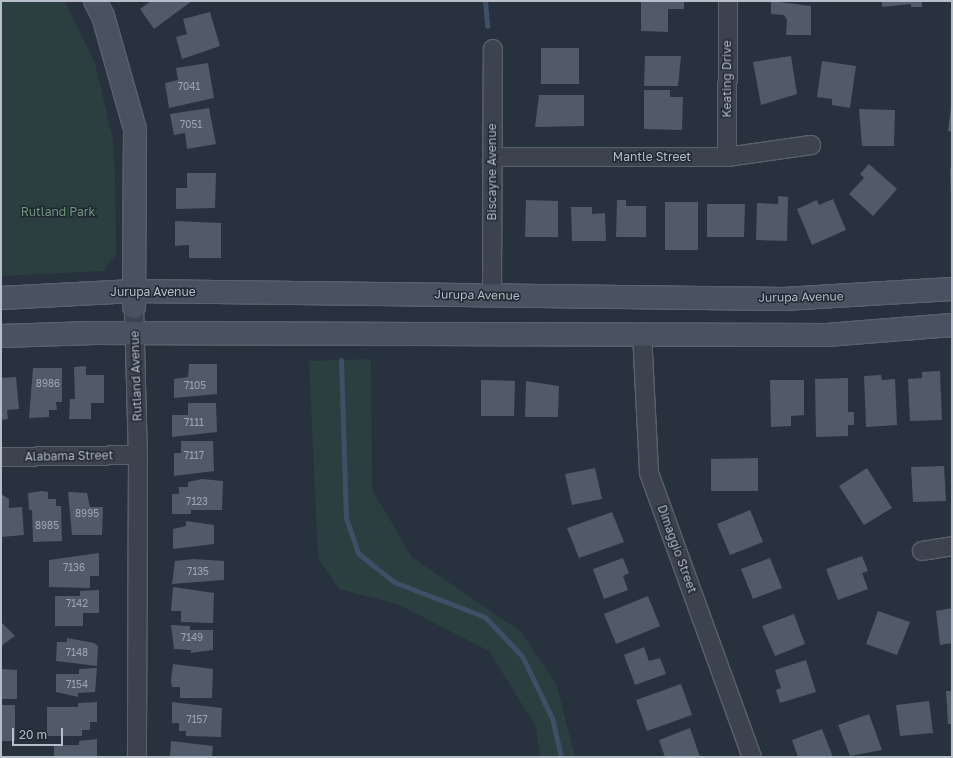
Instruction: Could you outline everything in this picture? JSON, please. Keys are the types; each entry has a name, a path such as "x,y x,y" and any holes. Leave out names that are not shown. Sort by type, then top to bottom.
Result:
{"main road":[{"name":"Rutland Avenue","path":"95,1 103,16 135,129 134,299"},
{"name":"Jurupa Avenue","path":"1,298 134,299 492,295 784,299 952,289"},
{"path":"1,336 134,334 642,333 827,335 952,325"}],"street":[{"name":"Keating Drive","path":"727,157 728,1"},
{"name":"Biscayne Avenue","path":"492,295 493,49"},
{"name":"Mantle Street","path":"492,157 727,157 811,145"},
{"name":"Rutland Avenue","path":"134,299 138,455 137,757"},
{"name":"Dimaggio Street","path":"642,333 649,473 752,757"},
{"name":"Alabama Street","path":"1,457 138,455"},
{"path":"922,551 952,546"}],"green space":[{"name":"Rutland Park","path":"1,1 65,1 95,63 113,140 115,174 116,254 103,271 1,276"},
{"path":"371,359 372,489 412,557 521,632 556,683 575,757 540,757 536,727 489,651 397,604 339,589 318,558 309,361"}],"building":[{"path":"151,1 192,1 154,29 140,9"},
{"path":"641,1 684,1 684,9 668,9 668,32 641,31"},
{"path":"771,1 811,6 811,35 786,35 787,20 784,15 771,14"},
{"path":"882,1 922,1 922,7 911,7 911,4 882,7"},
{"path":"210,12 220,46 182,59 176,37 187,34 183,19"},
{"path":"541,48 579,48 579,84 541,84"},
{"path":"645,56 681,56 678,86 644,86"},
{"path":"791,56 797,94 761,105 753,62"},
{"path":"822,61 856,66 850,108 832,105 832,99 817,97"},
{"path":"208,63 214,98 169,108 165,83 178,80 176,68"},
{"path":"644,90 670,90 670,97 683,97 682,130 644,129"},
{"path":"539,95 584,95 584,126 535,127"},
{"path":"952,97 952,132 948,131"},
{"path":"209,108 216,144 187,149 185,133 174,135 170,114"},
{"path":"859,109 895,110 894,146 862,146"},
{"path":"869,164 897,189 873,216 849,194 864,178 860,174"},
{"path":"950,168 952,168 952,200 951,200"},
{"path":"187,173 216,173 215,208 176,209 176,188 187,188"},
{"path":"778,196 788,197 787,241 756,240 757,203 778,204"},
{"path":"833,199 846,230 812,245 797,209 817,200 819,205"},
{"path":"526,200 558,201 558,237 525,237"},
{"path":"617,200 626,200 626,206 646,206 646,237 616,237"},
{"path":"665,202 698,202 698,250 665,250"},
{"path":"707,204 745,204 744,237 707,237"},
{"path":"571,207 592,207 592,214 605,213 606,241 572,241"},
{"path":"175,221 221,223 221,258 189,258 189,245 175,246"},
{"path":"189,364 217,364 217,394 174,398 174,379 188,377"},
{"path":"86,366 86,375 104,375 104,403 91,403 91,419 69,419 70,399 75,399 74,367"},
{"path":"33,368 62,368 62,402 56,402 57,410 49,410 49,417 29,418"},
{"path":"940,371 942,420 910,421 908,379 922,378 922,372"},
{"path":"881,375 882,380 895,379 897,425 866,427 864,376"},
{"path":"16,377 19,409 7,410 8,419 1,420 1,378"},
{"path":"848,378 848,412 854,412 854,425 848,425 848,436 816,437 815,379"},
{"path":"481,380 515,381 514,416 481,416"},
{"path":"770,380 804,380 804,415 791,416 791,426 771,427"},
{"path":"526,381 559,386 558,417 525,417"},
{"path":"188,403 216,403 217,432 172,437 172,415 188,415"},
{"path":"181,441 213,441 214,471 174,476 174,453 181,453"},
{"path":"758,458 758,491 711,491 711,459"},
{"path":"944,466 946,501 913,502 911,467"},
{"path":"595,468 602,499 572,505 565,474"},
{"path":"867,468 892,508 864,525 839,486"},
{"path":"202,479 223,481 222,510 191,510 191,514 172,514 172,494 179,494 179,487 188,487 188,482"},
{"path":"42,491 48,492 48,499 56,499 56,506 61,506 62,541 33,542 32,510 29,510 28,493"},
{"path":"68,492 87,493 90,507 103,507 102,535 72,535"},
{"path":"1,494 9,499 9,508 22,507 24,535 1,537"},
{"path":"750,510 763,542 730,555 717,524"},
{"path":"612,512 624,542 579,558 567,528"},
{"path":"186,521 214,525 214,544 173,549 173,529 186,526"},
{"path":"99,553 99,576 90,576 90,588 49,587 49,560"},
{"path":"862,556 868,571 862,573 868,589 838,600 826,569"},
{"path":"623,558 629,573 623,576 628,590 604,599 593,569"},
{"path":"770,558 782,588 753,599 741,569"},
{"path":"193,559 224,561 224,580 172,584 175,561"},
{"path":"173,587 214,593 213,623 181,622 181,611 171,611"},
{"path":"99,590 99,613 83,613 83,626 55,626 55,596 80,596 80,591"},
{"path":"648,596 660,626 616,644 604,614"},
{"path":"952,608 952,643 940,645 936,611"},
{"path":"878,611 910,622 897,655 866,644"},
{"path":"794,614 805,644 775,656 762,626"},
{"path":"1,622 15,636 1,646"},
{"path":"171,625 190,626 190,630 213,630 213,650 191,653 191,650 174,649"},
{"path":"67,638 94,643 98,646 97,666 56,661 57,642 67,642"},
{"path":"644,647 649,661 660,658 666,674 635,685 624,655"},
{"path":"806,660 816,692 780,703 776,690 781,688 775,670"},
{"path":"173,664 213,669 212,698 180,698 180,687 172,687 171,680"},
{"path":"97,668 95,692 78,693 78,697 56,692 56,674 79,674 79,669"},
{"path":"1,669 17,670 17,699 1,699"},
{"path":"681,684 692,715 647,731 636,700"},
{"path":"946,691 952,691 952,724 948,724"},
{"path":"929,701 933,733 900,736 896,705"},
{"path":"97,702 97,722 90,722 90,730 82,730 82,736 47,736 47,707 78,707 78,703"},
{"path":"172,702 222,708 221,737 186,736 186,731 179,731 179,723 172,723"},
{"path":"1,705 15,705 15,741 1,741"},
{"path":"869,714 882,750 850,756 838,725"},
{"path":"690,728 700,757 665,757 659,740"},
{"path":"822,729 833,757 798,757 792,740"},
{"path":"97,739 97,757 54,757 54,745 79,745 79,741"},
{"path":"171,741 213,746 212,757 170,757"}],"waterway":[{"path":"485,1 487,26"},
{"path":"341,360 346,518 358,553 394,582 485,617 522,656 552,718 561,757"}]}
